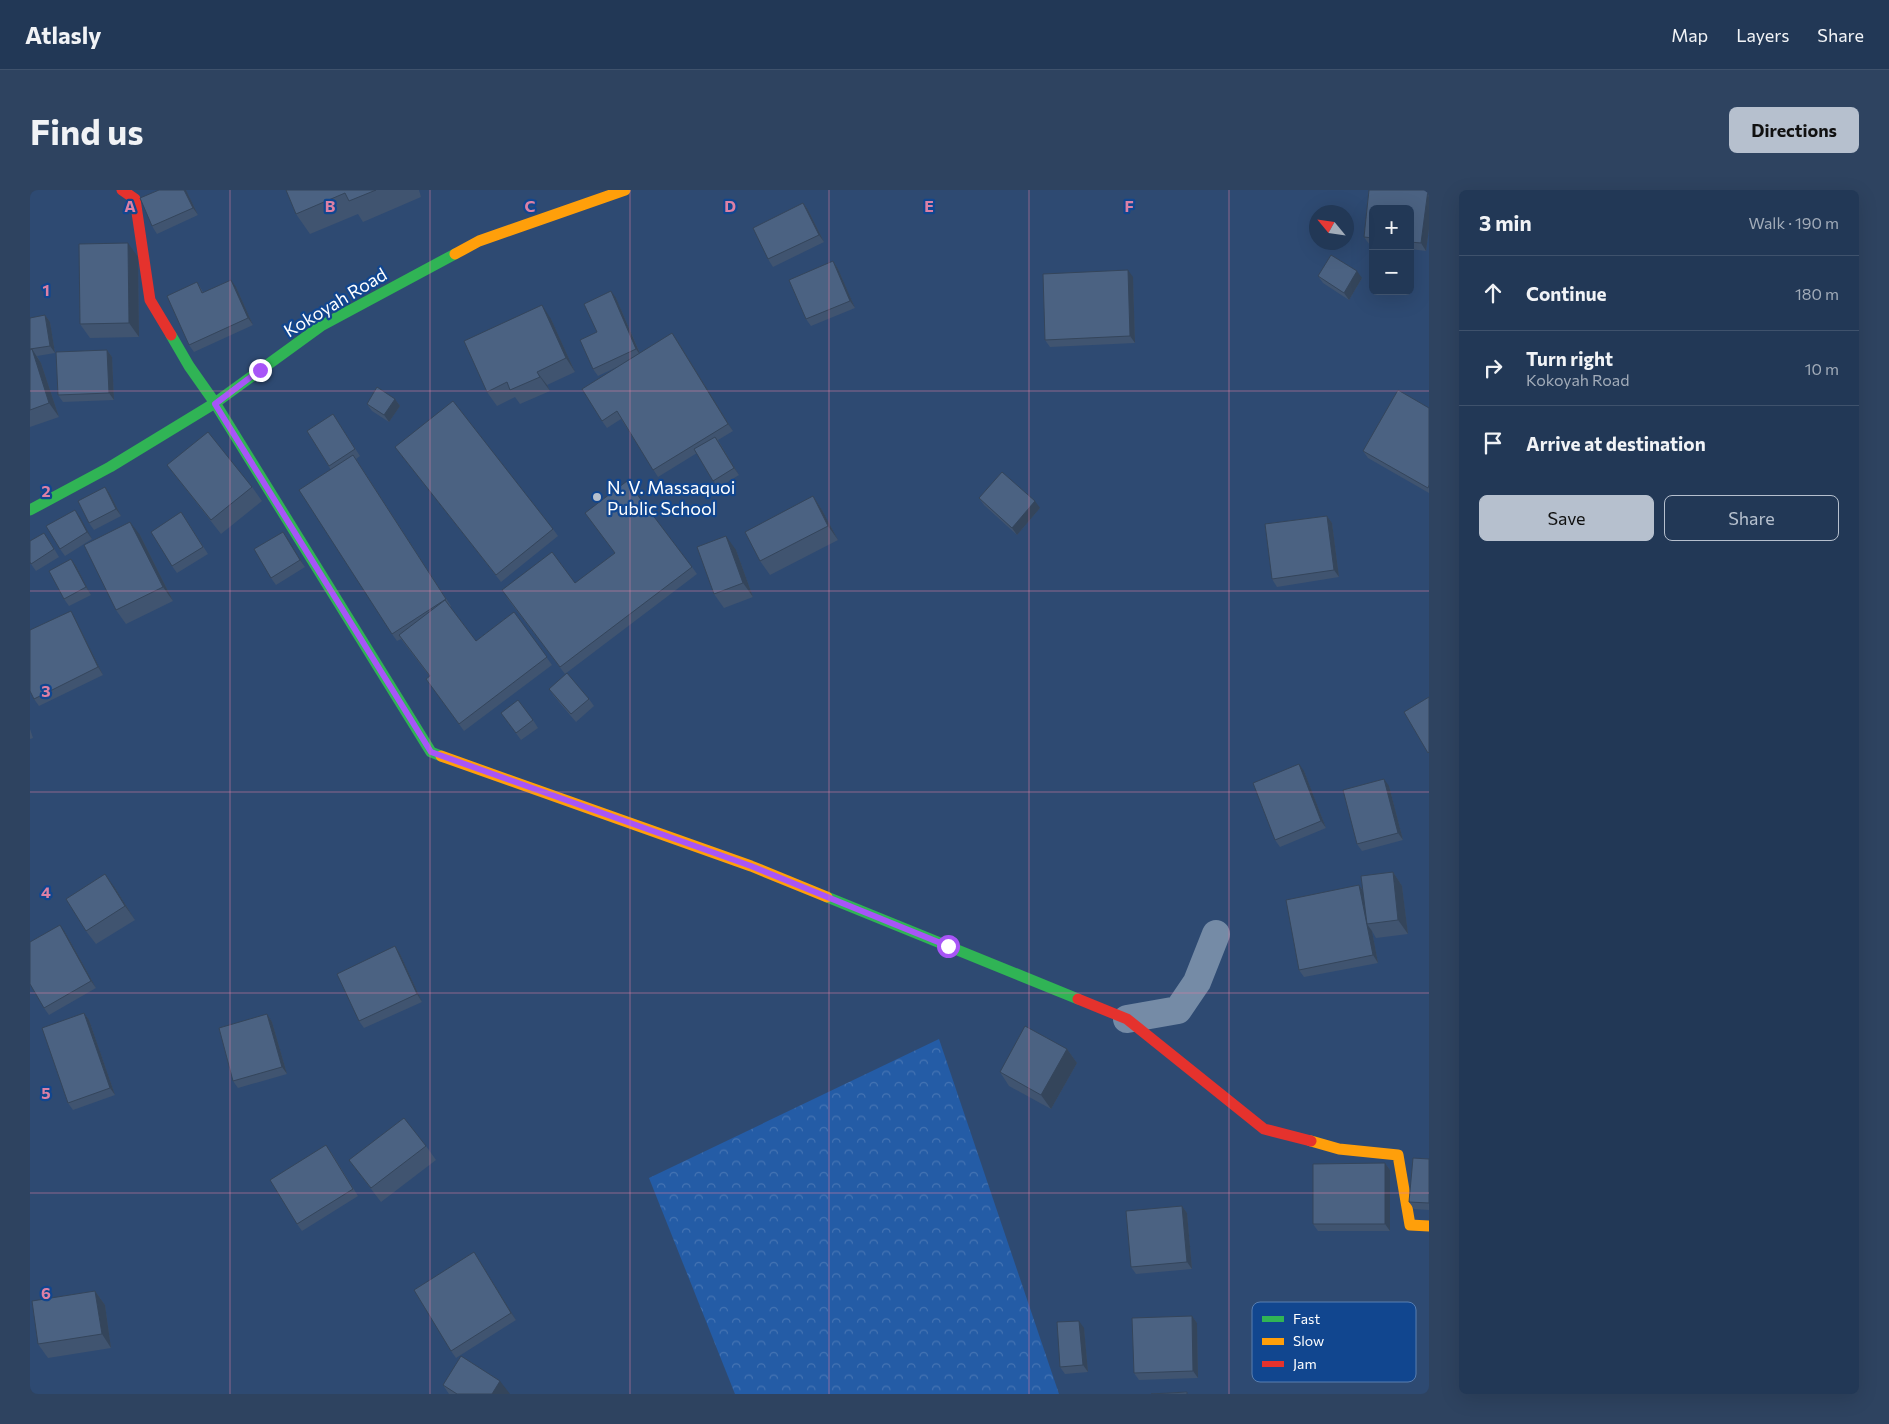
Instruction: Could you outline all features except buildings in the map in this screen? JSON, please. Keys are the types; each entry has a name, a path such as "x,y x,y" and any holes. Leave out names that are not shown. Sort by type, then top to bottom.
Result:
{"street":[{"path":"122,190 134,199 150,300 189,366 215,404 431,752 751,866 1127,1019 1264,1129 1339,1149 1398,1155 1410,1226 1429,1226"},
{"name":"Kokoyah Road","path":"30,510 110,467 215,404 321,326 479,241 625,190"},
{"path":"1127,1019 1178,1010 1197,982 1216,934"}],"green space":[{"path":"939,1039 1059,1394 735,1394 649,1178"}],"traffic: fast":[{"path":"30,510 110,467 215,403 321,326 455,254"},
{"path":"171,335 431,752 441,756"},
{"path":"827,897 1078,999"}],"traffic: slow":[{"path":"455,254 479,241 625,190"},
{"path":"441,756 751,866 827,897"},
{"path":"1311,1141 1339,1149 1398,1155 1410,1225 1429,1226"}],"traffic: jam":[{"path":"122,190 135,199 150,300 171,335"},
{"path":"1078,999 1127,1019 1264,1129 1311,1141"}],"place":[{"name":"N. V. Massaquoi Public School","path":"597,497"}],"route":[{"path":"260,370 215,404 431,752 751,866 948,946"}]}
